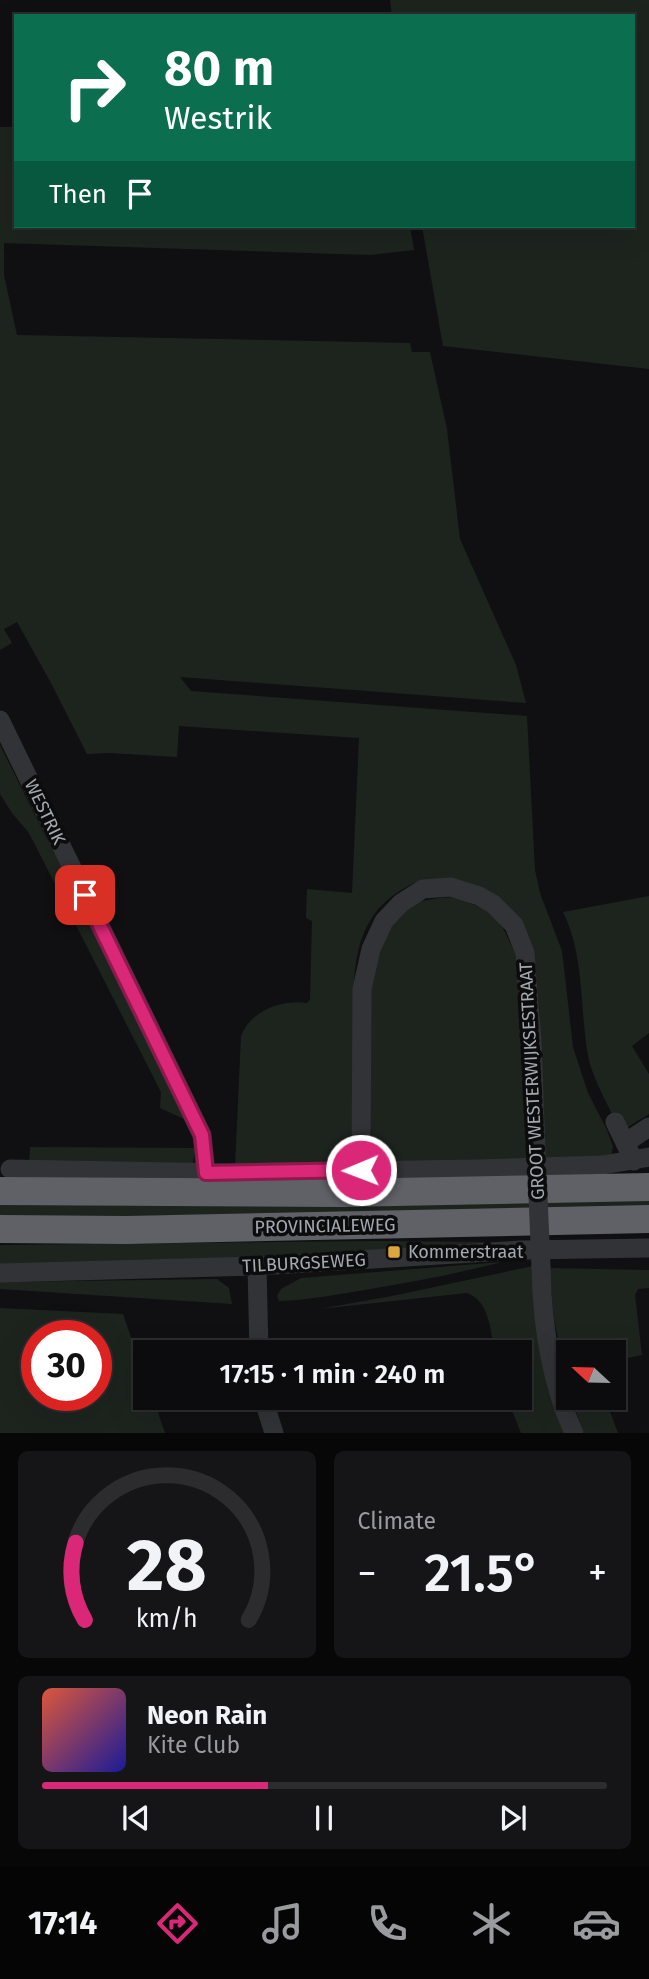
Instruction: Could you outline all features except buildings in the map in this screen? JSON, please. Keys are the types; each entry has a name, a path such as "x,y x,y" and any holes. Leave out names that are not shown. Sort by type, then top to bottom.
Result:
{"highway":[{"name":"PROVINCIALEWEG","path":"5,1180 343,1193 649,1187"},
{"name":"PROVINCIALEWEG","path":"0,1229 154,1229 649,1219"}],"street":[{"name":"WESTRIK","path":"0,720 202,1135 206,1173"},
{"name":"GROOT WESTERWIJKSESTRAAT","path":"361,1170 362,989 370,949 384,921 401,903 423,889 451,887 479,896 493,904 514,925 525,953 532,1041 542,1305 554,1369 574,1433"},
{"path":"615,1122 625,1143 642,1159"},
{"path":"625,1143 649,1128"},
{"path":"5,1180 206,1173 603,1166 642,1159"},
{"name":"TILBURGSEWEG","path":"0,1273 257,1266 522,1250 649,1248"},
{"path":"257,1266 259,1340"},
{"path":"267,1410 274,1433"}],"shaded area":[{"path":"390,0 649,0 649,369 443,346 422,228 635,228 635,14 392,14"},
{"path":"0,127 14,127 14,228 410,228 414,250 370,255 4,243 4,275 17,335 410,343 412,352 430,352 447,429 460,539 516,665 526,703 180,677 191,691 527,716 535,870 540,893 562,951 573,1047 588,1093 613,1147 611,1156 545,1160 536,974 509,911 421,880 404,888 379,909 370,921 358,950 354,985 353,1144 348,1158 339,1164 235,1166 241,1037 251,1020 268,1009 287,1003 307,1003 310,1000 312,921 306,918 307,889 352,893 359,738 179,726 177,757 87,754 17,622 4,629 12,643 0,650"},
{"path":"0,745 186,1120 160,1108 161,1092 29,833 0,794"},
{"path":"649,896 649,1033 632,1046 649,1074 649,1114 623,1130 619,1129 589,1060 578,962 570,928 563,912"},
{"path":"455,897 484,909 501,924 516,955 523,999 529,1161 377,1161 373,1149 368,1070 370,988 376,957 389,927 405,909 425,901"},
{"path":"30,1147 195,1148 193,1163 29,1163"},
{"path":"649,1199 649,1212 0,1217 0,1205"},
{"path":"493,1242 184,1262 0,1267 0,1245"},
{"path":"502,1262 453,1274 325,1296 279,1301 277,1296 281,1289 301,1278"},
{"path":"533,1266 556,1382 556,1410 561,1410 566,1433 521,1433 512,1410 532,1410 532,1340 493,1340 485,1310 475,1297 467,1293 319,1309"},
{"path":"549,1268 649,1270 649,1288 638,1289 635,1295 642,1355 626,1358 626,1340 558,1340"},
{"path":"217,1279 229,1288 232,1304 0,1289 0,1282"},
{"path":"0,1308 123,1314 133,1343 133,1410 157,1410 165,1433 0,1433"},
{"path":"575,1410 609,1410 618,1433 584,1433"}],"place":[{"name":"Kommerstraat","path":"394,1252"}],"route":[{"path":"85,895 202,1135 206,1173 361,1170"}]}
